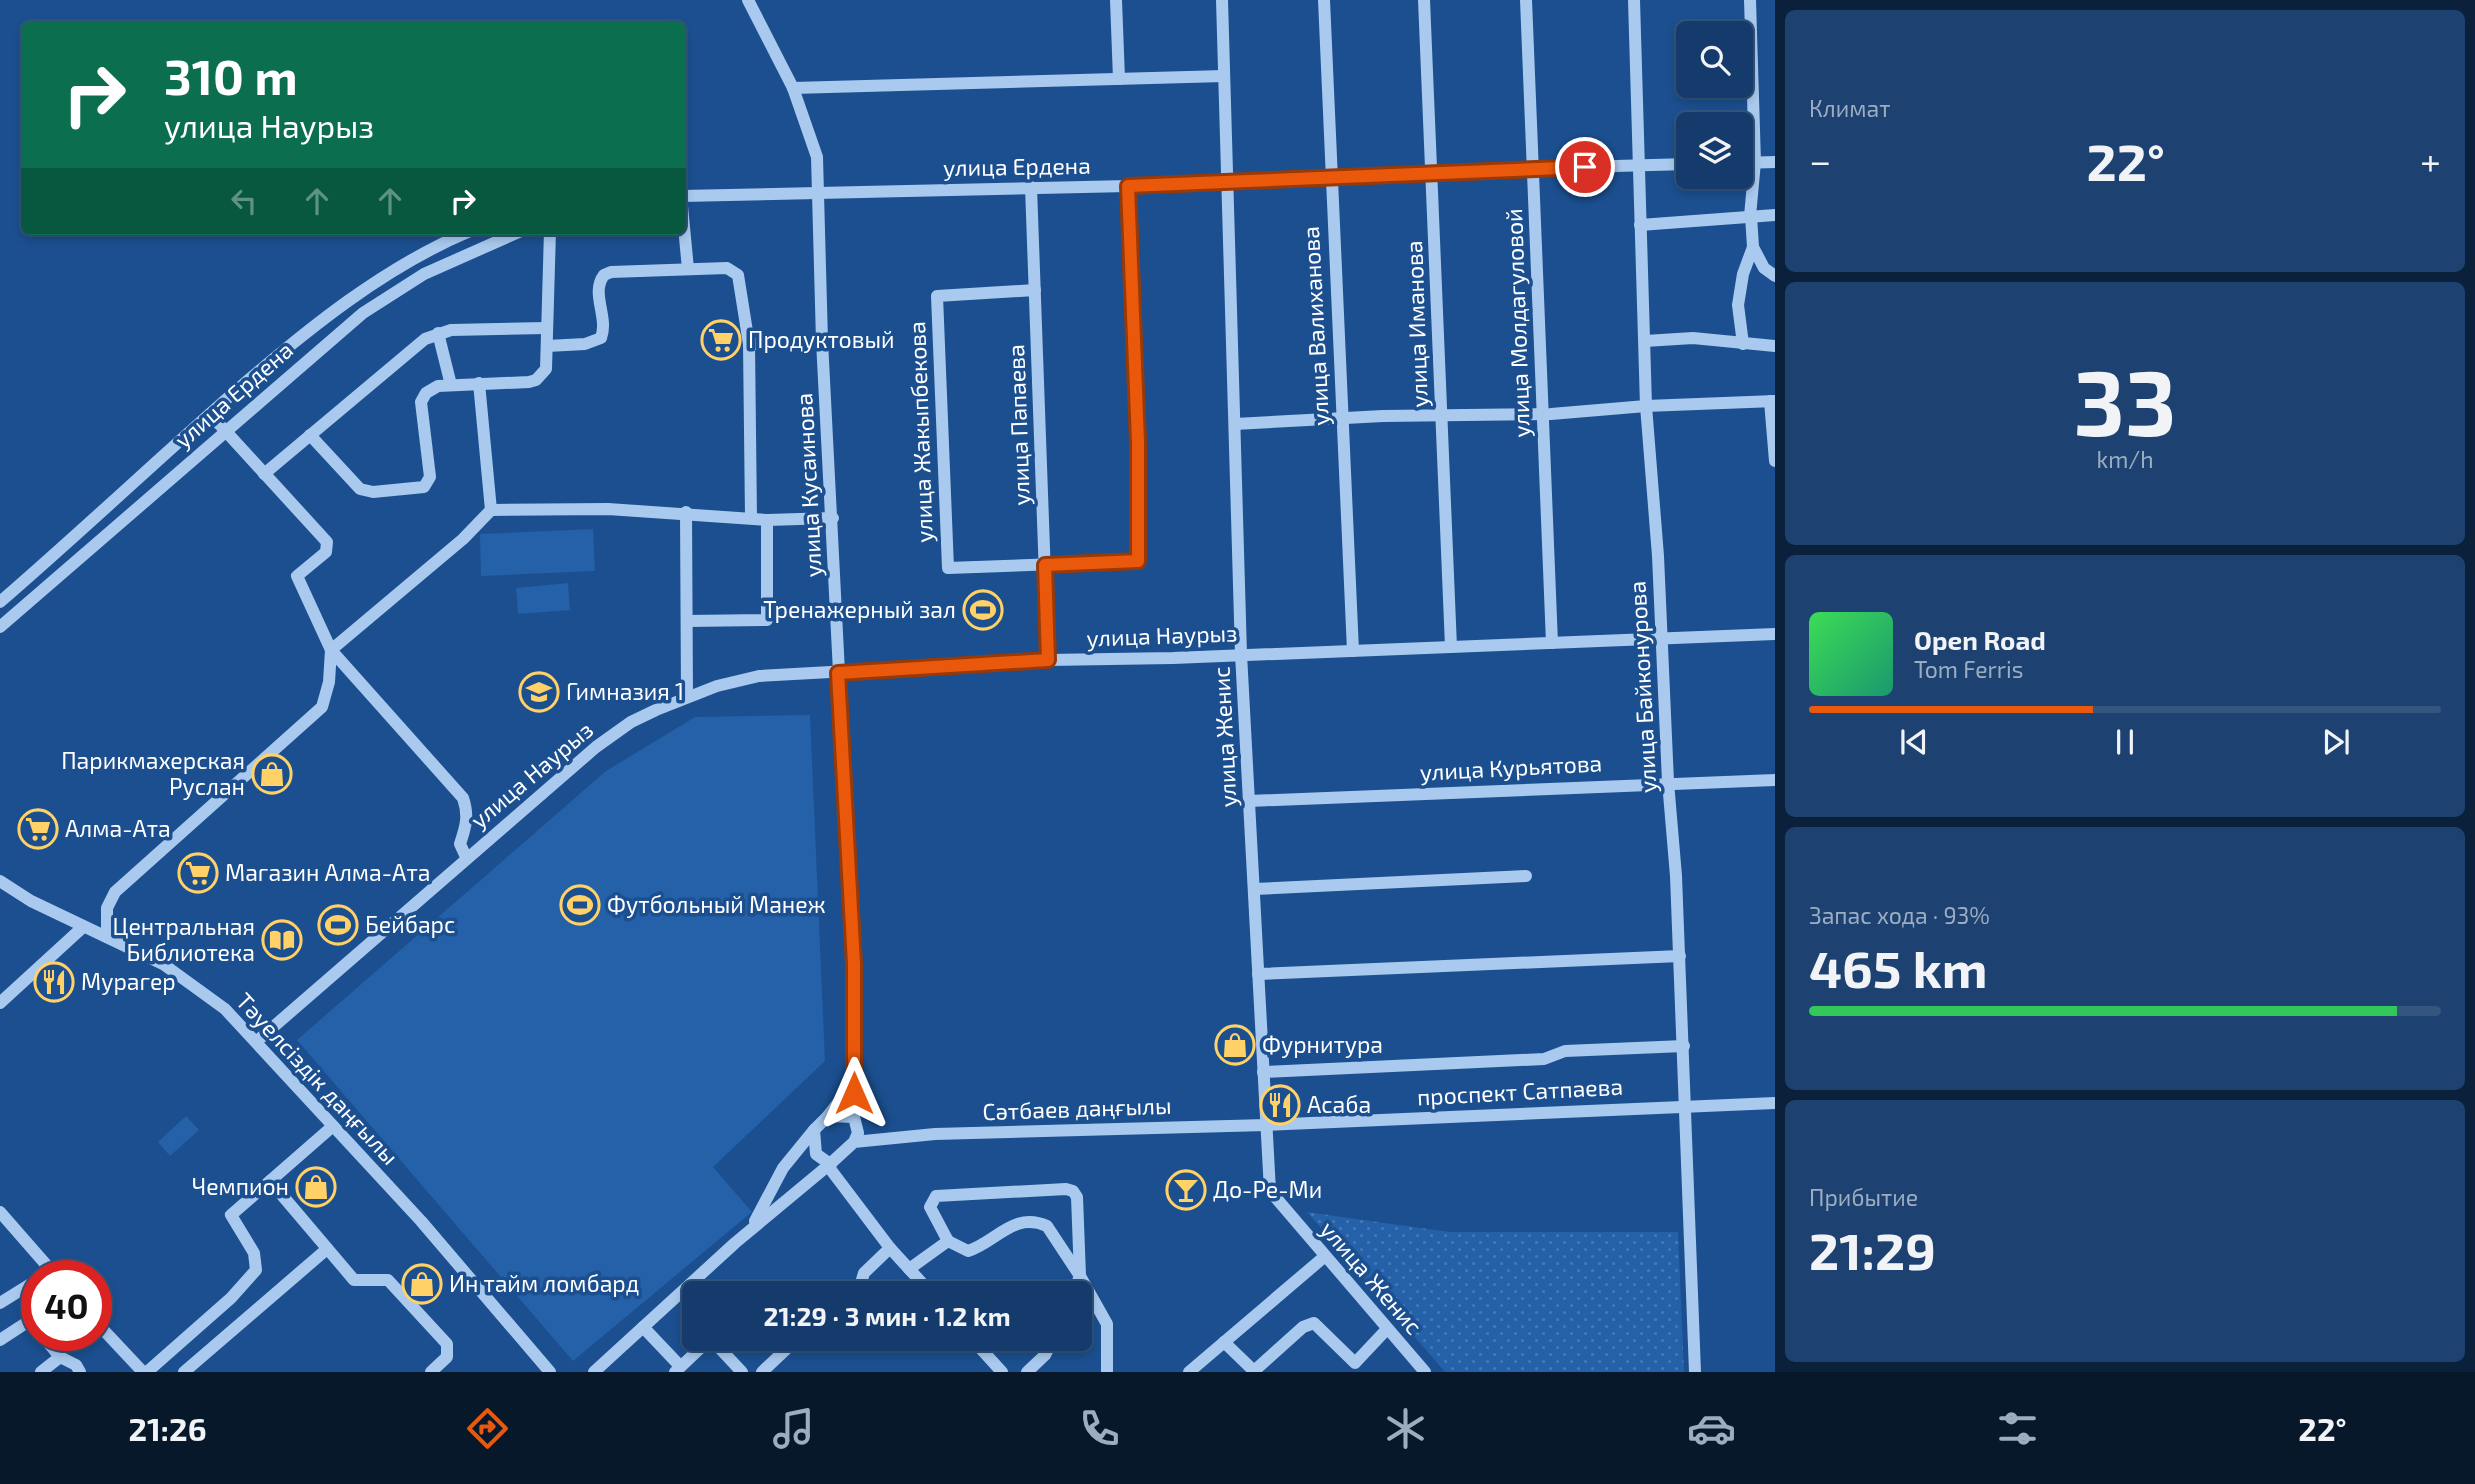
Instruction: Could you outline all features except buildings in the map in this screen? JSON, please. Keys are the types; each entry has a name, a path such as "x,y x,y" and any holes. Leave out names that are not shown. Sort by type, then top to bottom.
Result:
{"street":[{"name":"улица Кусаинова","path":"748,0 793,88 817,157 822,341 854,964 855,1120"},
{"path":"1116,0 1119,79"},
{"name":"улица Женис","path":"1222,0 1241,654 1270,1191 1425,1372"},
{"name":"улица Валиханова","path":"1324,0 1340,419 1353,651"},
{"name":"улица Иманова","path":"1424,0 1451,647"},
{"name":"улица Молдагуловой","path":"1526,0 1552,643"},
{"name":"улица Байконурова","path":"1634,0 1646,406 1680,956 1695,1372"},
{"path":"1750,0 1755,162 1750,216 1753,247 1764,268 1775,276"},
{"path":"793,88 1224,76"},
{"path":"1755,162 1775,162"},
{"name":"улица Ердена","path":"686,196 1128,186 1431,171 1676,165"},
{"path":"1045,565 1138,561 1138,442 1128,186"},
{"name":"улица Папаева","path":"1031,187 1048,660"},
{"path":"1640,225 1775,215"},
{"name":"улица Ердена","path":"0,602 281,353 351,300 412,261 462,235"},
{"name":"улица Ердена","path":"0,627 363,313 424,274 512,235"},
{"path":"310,435 360,489 373,492 425,487 430,477 422,398 438,386 536,380 545,369 550,235"},
{"path":"685,235 688,269"},
{"path":"1743,344 1738,305 1743,274 1753,247"},
{"path":"547,346 585,344 601,338 604,326 598,287 604,275 611,272 727,268 738,275 750,344 751,518"},
{"name":"улица Жакыпбекова","path":"1035,290 939,295 936,298 947,565 951,568 1045,565"},
{"path":"264,474 425,339 451,330 546,328"},
{"path":"438,333 451,385"},
{"path":"1645,341 1693,338 1775,346"},
{"path":"750,344 822,341"},
{"path":"479,383 491,510"},
{"path":"1235,424 1542,413 1773,401 1775,461"},
{"path":"210,414 327,542 326,552 297,576 331,650 463,798 467,825 460,844 466,857"},
{"path":"107,937 107,908 115,892 322,706 331,650 463,539 491,510 686,512 767,520 833,518"},
{"path":"686,512 687,697"},
{"path":"687,621 767,620 767,520"},
{"name":"улица Наурыз","path":"257,1041 596,747 631,722 687,697 759,676 1048,660 1173,659 1241,654 1775,634"},
{"name":"улица Курьятова","path":"1249,802 1668,782 1775,780"},
{"path":"1254,888 1526,876"},
{"name":"Тәуелсіздік даңғылы","path":"0,881 31,901 163,964 199,988 257,1041 421,1221 550,1372"},
{"path":"0,1003 83,927"},
{"path":"1258,974 1680,956"},
{"path":"1263,1072 1544,1059 1565,1051 1684,1046"},
{"path":"750,1231 783,1168 841,1099 853,1068"},
{"name":"проспект Сатпаева","path":"1266,1125 1775,1102"},
{"path":"828,1116 855,1120 867,1130 890,1137"},
{"path":"854,1142 855,1120"},
{"name":"Сәтбаев даңғылы","path":"890,1137 1266,1125"},
{"path":"112,1338 145,1372 230,1298 256,1270 254,1253 231,1215 333,1126"},
{"path":"814,1130 816,1154 830,1164 831,1170 890,1248 920,1281"},
{"path":"594,1372 750,1231 854,1142 890,1137"},
{"path":"270,1181 354,1280 388,1280 447,1344 447,1357 431,1372"},
{"path":"1078,1281 1080,1276 1077,1197 1073,1191 1066,1189 936,1196 930,1207 948,1241 968,1251 981,1247 1013,1224 1039,1222 1047,1226 1080,1276 1107,1324 1107,1372"},
{"path":"0,1212 41,1260"},
{"path":"909,1269 948,1241"},
{"path":"184,1372 327,1248"},
{"path":"862,1281 864,1273 890,1248"},
{"path":"1189,1372 1324,1257"},
{"path":"0,1303 21,1290"},
{"path":"1224,1342 1254,1372 1303,1327 1314,1323 1350,1368 1387,1329"},
{"path":"0,1340 21,1324"},
{"path":"643,1327 677,1369 697,1351"},
{"path":"55,1351 60,1357 76,1365 80,1372"},
{"path":"722,1351 742,1372"},
{"path":"762,1372 784,1351"},
{"path":"983,1351 1002,1372"},
{"path":"1027,1372 1047,1351"},
{"path":"41,1372 60,1357"}],"shaded area":[{"path":"593,529 595,571 481,576 480,534"},
{"path":"568,583 570,610 518,614 516,588"},
{"path":"810,715 825,1061 713,1167 752,1212 573,1361 297,1040 606,771 695,717"},
{"path":"186,1116 199,1130 170,1156 158,1142"},
{"path":"1307,1212 1449,1232 1678,1232 1684,1372 1445,1372"}],"place":[{"name":"Продуктовый","path":"721,340"},
{"name":"Тренажерный зал","path":"983,610"},
{"name":"Гимназия 1","path":"539,692"},
{"name":"Парикмахерская Руслан","path":"272,774"},
{"name":"Алма-Ата","path":"38,829"},
{"name":"Магазин Алма-Ата","path":"198,873"},
{"name":"Футбольный Манеж","path":"580,905"},
{"name":"Бейбарс","path":"338,925"},
{"name":"Центральная Библиотека","path":"282,940"},
{"name":"Мурагер","path":"54,982"},
{"name":"Фурнитура","path":"1235,1045"},
{"name":"Асаба","path":"1280,1105"},
{"name":"Чемпион","path":"316,1187"},
{"name":"До-Ре-Ми","path":"1186,1190"},
{"name":"Ин тайм ломбард","path":"422,1284"}],"route":[{"path":"854,1093 854,964 838,673 1048,660 1045,565 1138,561 1138,442 1128,186 1431,171 1585,167"}]}
